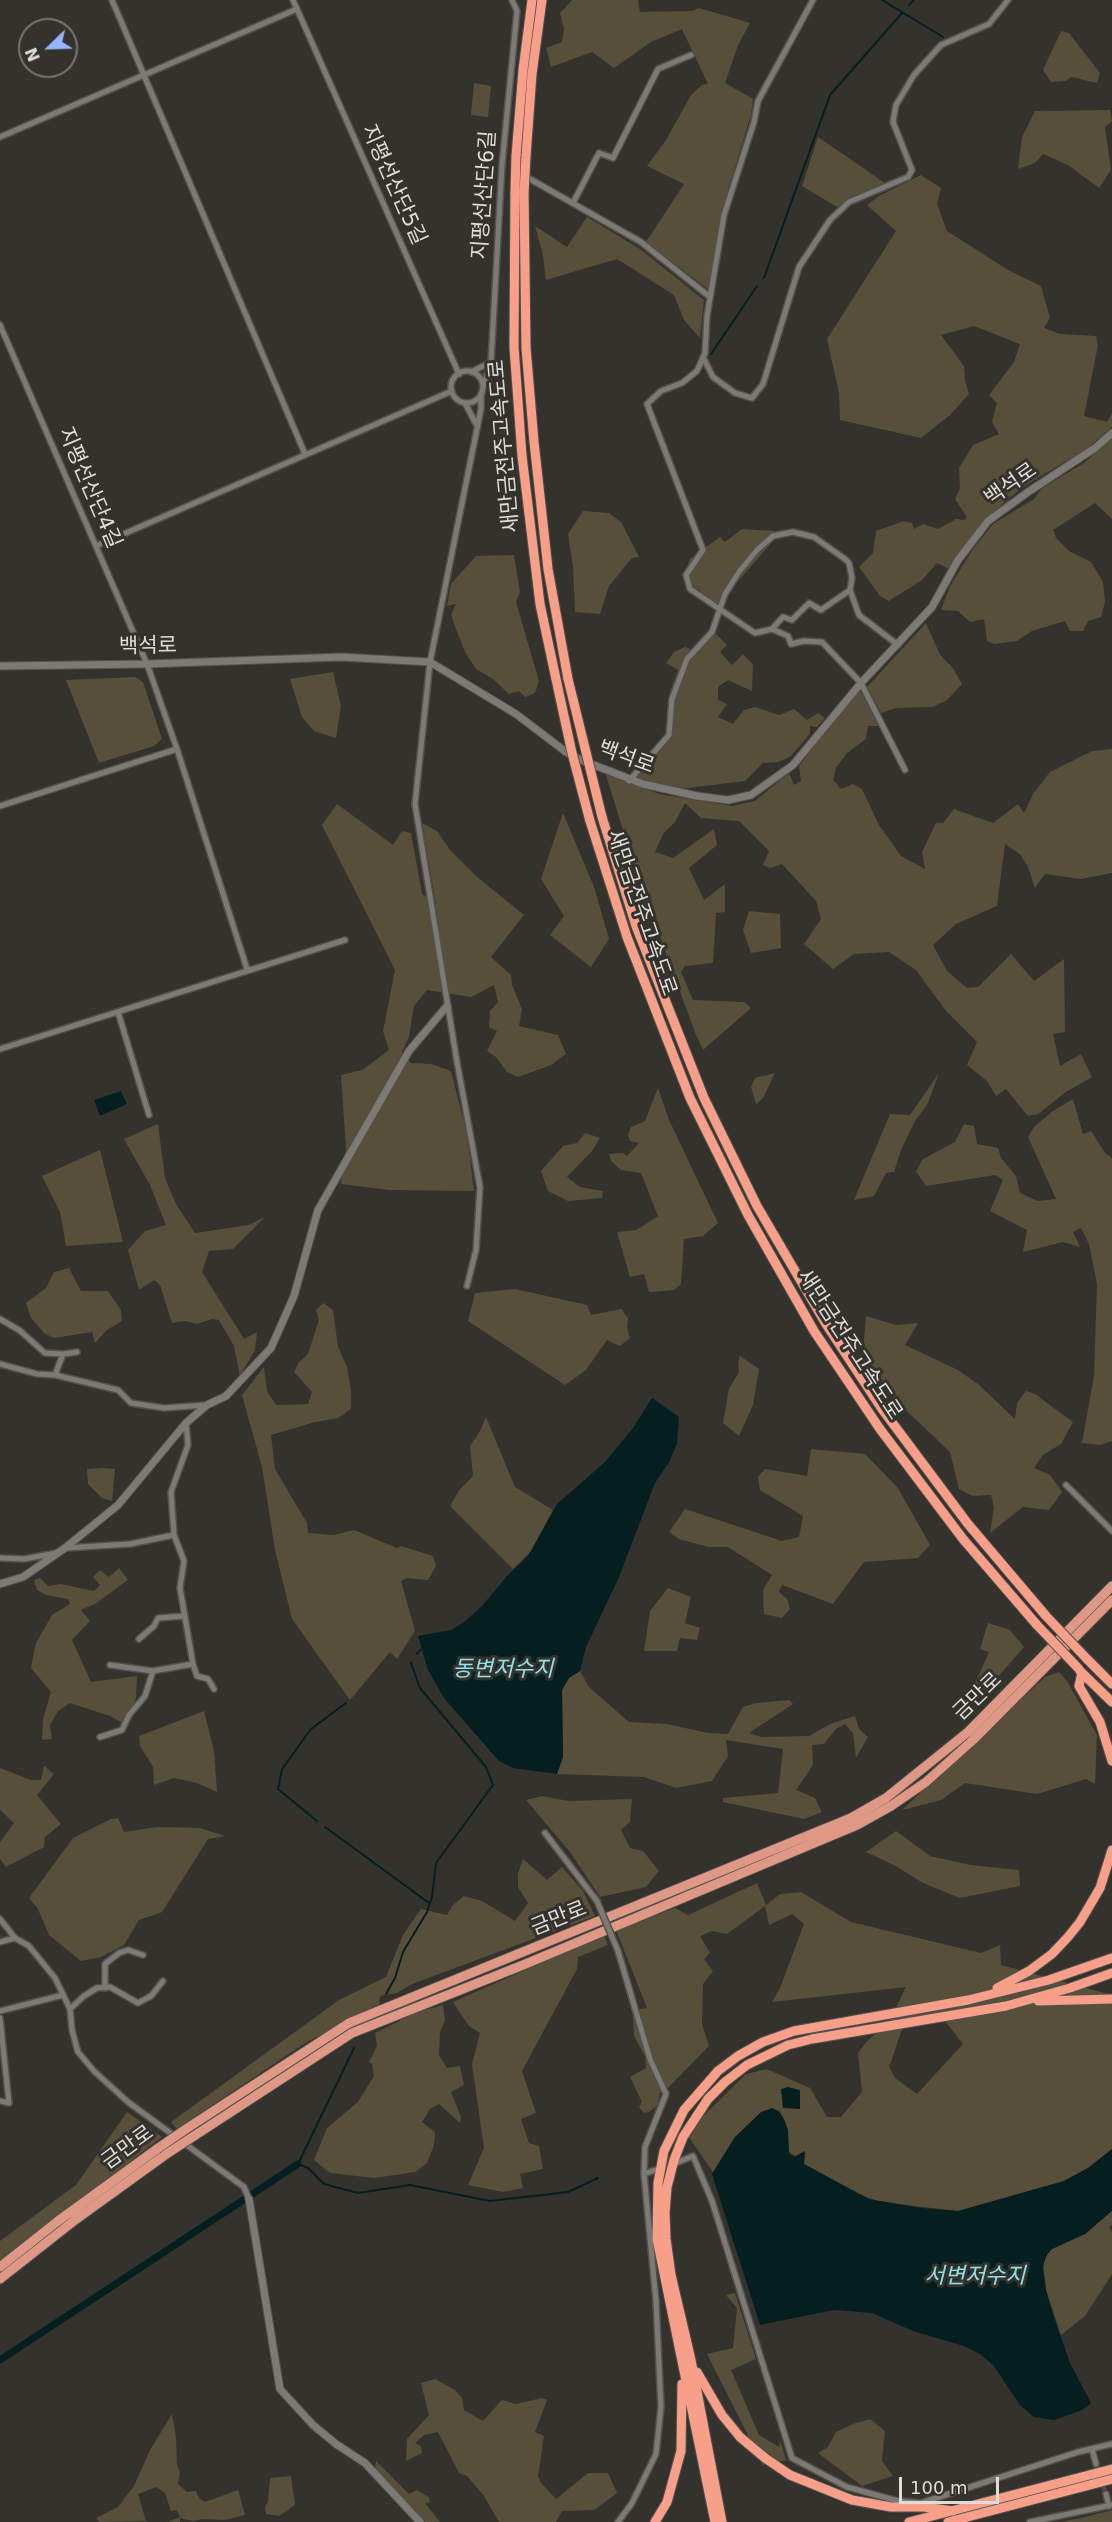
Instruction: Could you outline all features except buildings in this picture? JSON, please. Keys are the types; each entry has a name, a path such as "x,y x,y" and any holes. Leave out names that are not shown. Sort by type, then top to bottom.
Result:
{"highway":[{"name":"새만금전주고속도로","path":"532,0 523,69 514,347 522,456 540,604 556,680 590,821 627,937 686,1087 748,1215 814,1331 880,1430 963,1539 1037,1625 1112,1702"},
{"name":"새만금전주고속도로","path":"521,156 542,0"},
{"name":"새만금전주고속도로","path":"519,193 526,348 535,462 548,569 568,679 602,817 636,926 657,980 704,1098 757,1206 826,1324 882,1409 968,1524 1046,1617 1112,1684"},
{"name":"금만로","path":"0,2279 161,2152 186,2129 349,2023 840,1823 886,1798 968,1732 1112,1586"},
{"name":"금만로","path":"0,2267 58,2221 161,2152 194,2136 352,2033 523,1965 857,1825 891,1806 926,1782 973,1740 1112,1600"},
{"path":"1081,1671 1079,1686 1100,1722 1112,1761"},
{"path":"968,2000 1004,1985 1029,1971 1052,1954 1068,1937 1090,1906 1100,1888 1112,1850"},
{"path":"715,2522 659,2250 656,2210 664,2151 674,2128 695,2096 718,2071 738,2056 763,2042 794,2031 968,2000 1049,1980 1112,1958"},
{"path":"1006,2006 1070,1988 1112,1973"},
{"path":"722,2522 691,2360 671,2275 665,2213 667,2187 674,2160 683,2137 708,2099 747,2065 788,2045 812,2039 1048,2000 1112,1999"},
{"path":"691,2360 705,2390 740,2438 790,2475 852,2500 891,2507 924,2507 953,2511"},
{"path":"655,2522 667,2502 681,2451 682,2367"},
{"path":"909,2522 1112,2469"},
{"path":"948,2522 1112,2479"}],"street":[{"path":"112,0 305,454"},
{"name":"지평선산단5길","path":"293,0 459,374"},
{"name":"지평선산단6길","path":"482,392 491,362 502,165 517,11 512,0"},
{"path":"813,0 758,101 754,122 724,215 710,297 703,357 697,371 682,382 661,392 647,404 703,550 686,575 686,583 690,589 755,633 772,628 783,617 792,620 809,603 821,610 850,590"},
{"path":"703,357 713,377 735,393 752,398 763,384 799,267 830,220 849,202 908,177 912,170 893,122 896,105 914,75 941,45 989,24 1008,0"},
{"path":"0,137 297,9"},
{"path":"573,203 599,153 613,158 658,69 691,55"},
{"path":"502,165 532,179 640,242 710,297"},
{"name":"지평선산단4길","path":"0,325 147,664 177,749 247,969"},
{"path":"482,392 473,402 465,403 455,398 452,383 459,374 471,372 491,362"},
{"path":"467,1286 476,1250 480,1187 447,1006 415,804 430,662 482,392 480,380 471,372"},
{"path":"96,546 452,392"},
{"path":"465,403 476,424"},
{"name":"백석로","path":"0,666 147,664 341,657 430,662 516,714 566,752 630,780 728,800 751,795 794,765 861,683 932,607 958,560 988,521 1095,448 1112,433"},
{"path":"630,780 669,735 672,699 687,659 712,632 725,594 757,550 774,536 794,532 814,537 845,559 849,563 852,578 850,590 860,615 898,645"},
{"path":"772,628 788,636 791,644 804,641 822,642 861,683 905,770"},
{"path":"0,806 177,749"},
{"path":"0,1049 247,969 345,940"},
{"path":"0,1584 23,1577 65,1548 118,1505 186,1423 207,1405 226,1396 271,1348 294,1296 318,1210 409,1051 447,1006"},
{"path":"118,1012 149,1115"},
{"path":"0,1319 20,1330 45,1353 77,1352"},
{"path":"55,1375 63,1354"},
{"path":"0,1364 37,1374 55,1375 118,1390 131,1403 164,1408 207,1405"},
{"path":"186,1423 188,1445 171,1492 174,1534 184,1562 180,1588 193,1664 197,1676 208,1679 214,1689"},
{"path":"1066,1485 1112,1531"},
{"path":"65,1548 130,1545 174,1534"},
{"path":"0,1558 24,1559 58,1553"},
{"path":"139,1639 154,1626 158,1618 185,1616"},
{"path":"110,1665 153,1671 193,1664"},
{"path":"100,1737 122,1730 129,1715 145,1696 153,1671"},
{"path":"545,1833 597,1900 618,1951 650,2059 666,2094 645,2148 644,2174 656,2301 661,2407 656,2454 632,2503 618,2522"},
{"path":"0,1919 15,1938 29,1946 55,1978 70,2009 72,2030 78,2052 94,2072 129,2102 244,2187 249,2199 280,2389 313,2425 365,2463 420,2522"},
{"path":"0,1942 15,1938"},
{"path":"105,1988 105,1964 119,1953 129,1950 143,1955"},
{"path":"70,2009 97,1988 110,1988 138,2003 151,1996 163,1981"},
{"path":"0,2011 63,1995"},
{"path":"0,2018 9,2103 0,2101"},
{"path":"676,2163 693,2156 712,2201 792,2458 847,2487 898,2501 921,2503 1112,2444"},
{"path":"644,2174 655,2170"},
{"path":"1092,2449 1096,2464"},
{"path":"1030,2522 1110,2505 1106,2494"}],"shaded area":[{"path":"572,0 638,0 640,12 692,11 699,8 750,23 738,45 725,83 753,99 751,115 726,196 708,289 646,242 684,184 647,166 666,140 691,95 702,85 708,84 682,29 651,42 614,68 592,52 551,67 546,48 562,42 564,29 560,13"},
{"path":"1061,31 1069,33 1100,73 1097,83 1071,77 1066,81 1051,82 1043,70"},
{"path":"474,83 491,86 488,117 471,115"},
{"path":"1110,110 1112,121 1105,127 1111,170 1099,188 1068,165 1043,154 1035,163 1018,169 1022,137 1035,111"},
{"path":"818,137 885,183 853,196 837,207 802,186"},
{"path":"921,175 941,188 937,204 947,231 1008,270 1041,286 1050,318 1044,328 1060,334 1096,336 1098,345 1084,416 1107,422 1112,413 1112,427 1085,450 1026,485 1008,499 985,520 949,569 937,563 922,580 889,601 880,596 859,567 873,553 876,531 904,521 912,523 914,529 923,524 938,529 956,519 964,520 967,517 955,499 960,488 959,468 973,445 999,434 992,422 997,403 989,395 1014,362 1020,344 974,326 941,335 964,366 969,394 950,415 921,438 840,420 839,393 827,339 896,231 867,205 879,196"},
{"path":"587,217 640,249 704,300 700,338 684,320 674,295 617,259 546,280 543,255 535,226 567,247"},
{"path":"1112,438 1112,519 1095,503 1053,530 1056,538 1069,551 1091,562 1103,582 1105,602 1101,617 1088,621 1083,631 1070,631 1065,621 1032,631 1017,641 994,644 987,641 984,619 970,622 958,611 941,610 950,586 973,549 993,524 1034,499 1042,488 1084,463"},
{"path":"583,511 609,513 621,522 639,557 632,558 609,586 600,614 575,612 573,567 568,534"},
{"path":"742,529 774,531 773,541 718,604 683,579 690,559 720,537 725,542"},
{"path":"514,555 520,592 516,602 539,681 535,693 525,697 519,691 509,694 493,679 476,669 465,652 451,615 456,604 447,606 451,584 476,556"},
{"path":"926,623 940,655 953,668 962,684 947,700 932,707 896,708 881,713 867,687"},
{"path":"715,633 727,645 720,652 732,665 743,654 753,665 752,691 728,680 718,687 718,700 727,704 718,717 733,724 744,710 755,707 779,715 794,709 807,720 818,713 825,718 817,727 810,726 810,734 791,756 779,762 763,763 745,781 679,789 637,778 672,736 674,718 670,692 678,670 666,663 674,652 685,647 695,651"},
{"path":"333,672 341,706 336,738 314,731 302,717 290,679"},
{"path":"135,677 143,682 162,739 154,746 99,763 66,680"},
{"path":"860,690 879,726 868,726 866,739 847,753 836,768 833,780 841,789 853,784 862,789 879,825 901,856 925,869 922,852 936,823 943,823 954,809 993,823 1018,804 1024,813 1033,794 1050,772 1092,751 1112,749 1112,873 1081,879 1045,874 1035,888 1028,867 1020,854 1005,844 997,906 956,924 933,945 947,971 967,988 978,987 1011,954 1034,981 1064,959 1065,1032 1053,1034 1060,1066 1081,1054 1092,1077 1066,1092 1038,1114 1028,1116 1006,1089 996,1096 987,1081 967,1065 977,1042 946,1011 916,970 889,952 854,954 833,969 804,944 821,919 816,901 782,864 770,868 763,865 769,851 739,821 701,818 685,803 675,822 663,834 655,852 673,858 714,829 717,845 689,868 704,900 725,884 725,912 716,913 713,963 685,966 681,972 693,1000 744,1002 751,1008 703,1050 696,1035 635,869 605,772 659,794 732,806 755,801 789,773 794,785 801,781 799,766 837,715"},
{"path":"337,804 393,845 402,831 411,833 422,894 436,905 422,823 437,831 450,850 476,876 524,915 491,957 511,975 512,985 522,1009 519,1026 558,1035 566,1054 551,1065 518,1077 507,1072 496,1057 487,1051 497,1031 489,1027 490,1011 498,1002 494,985 471,997 427,990 414,1006 409,1037 402,1052 411,1063 431,1064 451,1071 467,1134 474,1191 389,1190 341,1184 346,1148 341,1075 362,1070 389,1050 383,1031 395,970 322,825"},
{"path":"563,813 594,887 609,939 591,967 550,935 564,916 541,879"},
{"path":"749,911 780,914 781,948 751,953 743,930"},
{"path":"775,1073 763,1098 756,1104 751,1087 755,1078"},
{"path":"939,1073 928,1103 915,1121 901,1150 894,1172 886,1173 874,1196 854,1200 890,1114 910,1115"},
{"path":"658,1088 669,1120 718,1223 703,1236 684,1239 681,1284 674,1290 649,1292 644,1274 630,1277 617,1232 636,1230 658,1216 641,1173 621,1170 611,1161 609,1154 623,1153 627,1156 639,1143 630,1141 628,1135 631,1127 645,1121"},
{"path":"1073,1099 1083,1134 1091,1131 1105,1153 1112,1158 1112,1441 1100,1445 1082,1443 1094,1376 1097,1284 1089,1244 1081,1228 1073,1232 1080,1247 1063,1242 1023,1252 1027,1230 990,1211 1003,1180 995,1175 926,1186 916,1171 923,1159 955,1142 964,1124 974,1126 977,1144 998,1148 1001,1158 1016,1176 1020,1193 1038,1201 1056,1199 1028,1137 1034,1127 1053,1111"},
{"path":"158,1124 165,1178 176,1204 195,1233 249,1225 265,1217 233,1249 209,1251 202,1272 244,1339 257,1332 255,1350 240,1376 234,1346 219,1320 212,1319 197,1324 185,1321 172,1323 160,1285 154,1280 139,1290 128,1250 145,1231 166,1225 150,1185 124,1139"},
{"path":"585,1133 600,1138 592,1151 567,1177 580,1187 603,1191 602,1198 568,1201 548,1191 541,1171 563,1146 577,1143"},
{"path":"100,1150 123,1242 66,1246 60,1212 42,1176"},
{"path":"69,1268 81,1291 108,1291 121,1310 122,1321 107,1330 95,1343 92,1332 54,1338 44,1333 31,1318 26,1303 46,1288 54,1272"},
{"path":"515,1289 587,1305 591,1315 621,1309 628,1318 627,1328 630,1338 620,1346 607,1340 586,1370 565,1385 468,1321 475,1293"},
{"path":"323,1303 333,1310 338,1347 347,1367 351,1390 351,1409 338,1418 271,1435 275,1469 307,1523 308,1533 334,1535 354,1530 397,1548 401,1546 433,1556 436,1566 428,1580 407,1578 401,1581 415,1631 397,1659 390,1652 350,1700 292,1619 275,1550 262,1467 242,1395 264,1367 267,1391 276,1405 308,1404 312,1392 294,1372 299,1362 308,1354 319,1320 316,1310"},
{"path":"866,1316 896,1325 918,1323 905,1345 958,1370 978,1384 1015,1419 1017,1403 1026,1391 1035,1394 1073,1422 1061,1444 1043,1455 1034,1468 1050,1475 1062,1492 1049,1510 1023,1507 990,1533 994,1507 991,1495 973,1496 959,1489 950,1452 870,1376 863,1351"},
{"path":"740,1356 759,1369 753,1405 739,1436 723,1423 729,1389 739,1372"},
{"path":"486,1417 515,1487 553,1510 532,1550 513,1569 450,1506 460,1489 473,1476 470,1446"},
{"path":"811,1449 865,1454 898,1488 930,1545 918,1558 864,1562 833,1604 782,1585 779,1592 787,1599 790,1609 782,1618 764,1614 763,1590 772,1575 728,1547 709,1547 679,1539 669,1532 685,1509 782,1541 799,1537 803,1516 760,1490 758,1477 765,1469 807,1476"},
{"path":"87,1469 115,1469 112,1501 102,1498 88,1484"},
{"path":"119,1568 128,1580 95,1604 81,1610 90,1621 72,1640 91,1682 137,1676 136,1698 128,1726 110,1716 70,1703 58,1711 50,1725 52,1739 42,1740 43,1719 51,1692 31,1668 33,1657 36,1643 52,1615 70,1604 68,1599 46,1595 37,1590 34,1580 40,1578 48,1586 61,1584 94,1591 100,1585 93,1577 100,1570 109,1577"},
{"path":"668,1588 691,1597 685,1623 700,1628 697,1640 680,1638 677,1651 644,1651 650,1611"},
{"path":"988,1623 1010,1630 1024,1647 984,1693 974,1686 989,1652 980,1649"},
{"path":"580,1671 589,1687 629,1722 667,1724 708,1733 728,1734 743,1707 756,1703 790,1700 793,1704 749,1733 761,1737 809,1736 830,1724 855,1716 859,1729 868,1737 856,1758 853,1733 845,1724 836,1729 824,1744 812,1745 813,1765 796,1790 815,1798 822,1812 804,1819 723,1802 723,1798 778,1793 783,1749 726,1740 728,1756 712,1781 676,1788 644,1777 557,1774 563,1757 562,1690 569,1678"},
{"path":"1059,1672 1067,1681 1097,1735 1095,1784 1086,1779 1037,1794 965,1783 941,1800 902,1810 1045,1677"},
{"path":"204,1711 214,1751 217,1792 197,1783 174,1778 154,1785 153,1767 140,1746 139,1736"},
{"path":"44,1766 54,1774 37,1795 61,1824 45,1837 44,1847 6,1867 0,1859 0,1842 14,1823 0,1810 0,1768 31,1780 41,1780"},
{"path":"542,1796 568,1801 632,1799 630,1822 621,1830 630,1848 643,1851 659,1871 646,1887 600,1897 570,1852 526,1800"},
{"path":"118,1818 124,1832 157,1827 200,1828 225,1836 208,1839 162,1912 139,1920 124,1945 101,1957 81,1961 49,1935 38,1909 29,1898 73,1838 111,1819"},
{"path":"896,1831 930,1856 970,1865 1019,1870 1020,1886 960,1898 923,1883 894,1865 866,1852"},
{"path":"523,1859 547,1880 562,1867 583,1891 595,1916 412,1984 397,1993 380,1996 379,2005 305,2043 177,2129 171,2122 339,2000 386,1977 403,1935 421,1909 447,1915 453,1905 464,1896 482,1901 515,1921 528,1903 518,1887 518,1873"},
{"path":"757,1883 766,1905 780,1894 801,1892 851,1922 981,1953 1000,1945 1001,1965 1112,1995 1112,2149 1088,2168 1064,2181 958,2211 880,2202 856,2193 804,2164 805,2151 796,2156 789,2152 787,2127 735,2137 713,2172 686,2133 746,2074 767,2069 810,2088 827,2117 841,2117 862,2092 858,2053 867,2041 889,2022 906,1987 772,2002 780,1988 804,1924 792,1914 769,1925 765,1906 727,1934 712,1931 700,1936 710,1953 704,1959 713,1971 703,1984 702,2024 709,2046 666,2090 660,2092 658,2105 644,2113 639,2107 642,2102 630,2077 646,2068 645,2056 634,2036 633,2016 640,2009 647,2008 616,1930 675,1908 688,1915","holes":["945,2021 963,2044 917,2094 895,2078 888,2064 890,2065 904,2023"]},
{"path":"604,1935 608,1945 578,1957 577,1969 522,2071 536,2113 521,2119 529,2143 539,2146 543,2169 520,2174 523,2188 503,2192 468,2185 484,2148 472,2064 480,2033 469,2026 453,2002"},
{"path":"443,2005 445,2020 440,2032 439,2055 447,2068 460,2066 464,2085 451,2092 461,2117 460,2123 439,2104 430,2109 422,2122 435,2132 434,2145 427,2163 415,2172 374,2178 330,2173 314,2160 327,2128 358,2102 374,2076 372,2064 369,2062 377,2046 375,2033 417,2012"},
{"path":"127,2112 162,2137 0,2261 0,2241 76,2185"},
{"path":"1112,2210 1112,2225 1109,2227 1112,2232 1112,2274 1085,2316 1061,2335 1046,2290 1043,2272 1044,2259 1052,2249 1085,2234"},
{"path":"735,2293 756,2359 731,2370 759,2435 779,2447 780,2440 786,2460 763,2465 707,2354 733,2348 737,2308 726,2295"},
{"path":"435,2379 455,2390 462,2398 464,2410 483,2421 502,2400 516,2404 542,2398 547,2400 535,2432 544,2436 538,2476 541,2483 556,2499 588,2473 608,2473 617,2493 594,2510 562,2511 556,2522 499,2522 484,2496 467,2476 459,2473 438,2432 424,2435 415,2443 421,2446 422,2453 406,2461 407,2439 429,2415 421,2383"},
{"path":"172,2414 177,2465 180,2472 178,2484 187,2492 196,2491 199,2498 205,2502 238,2490 245,2515 225,2520 193,2521 180,2518 180,2522 167,2522 180,2517 177,2510 171,2511 165,2493 156,2487 138,2494 146,2521 99,2522 96,2518 118,2507 134,2486 150,2450"},
{"path":"870,2419 885,2431 882,2461 893,2476 862,2486 818,2453 828,2447 836,2432"},
{"path":"376,2461 409,2494 417,2490 429,2497 430,2502 425,2503 440,2522 425,2522 375,2469"},
{"path":"291,2476 295,2505 279,2516 266,2514 270,2478"},
{"path":"1112,2510 1112,2522 1060,2522 1081,2518"}],"water":[{"path":"121,1091 127,1104 100,1116 94,1100"},
{"name":"동변저수지","path":"652,1398 679,1417 677,1444 669,1462 655,1483 619,1577 586,1647 580,1671 569,1678 562,1690 563,1757 557,1774 513,1768 499,1761 444,1698 428,1670 418,1636 451,1630 482,1606 507,1576 528,1556 557,1504 605,1462 633,1428"},
{"path":"788,2087 800,2090 800,2109 783,2108 781,2089"},
{"name":"서변저수지","path":"772,2108 779,2111 784,2119 788,2130 789,2153 794,2157 805,2151 804,2164 869,2199 922,2208 958,2211 1064,2181 1088,2168 1112,2149 1112,2211 1085,2234 1052,2249 1047,2254 1043,2266 1046,2290 1070,2363 1091,2403 1080,2411 1054,2420 1034,2417 1020,2405 993,2365 980,2354 964,2346 913,2331 872,2313 834,2310 760,2325 712,2174 735,2137 761,2112"}],"waterway":[{"path":"882,0 943,37"},
{"path":"909,5 914,0"},
{"path":"764,278 830,95 902,13"},
{"path":"711,354 757,286"},
{"path":"417,1654 421,1649"},
{"path":"386,1994 395,1978 403,1952 427,1912 432,1897 436,1863 493,1785 486,1767 420,1688 411,1663"},
{"path":"317,1821 278,1789 282,1769 311,1729 346,1703"},
{"path":"325,1827 429,1903"},
{"path":"354,2048 298,2164 308,2168 324,2184 358,2193 410,2185 490,2201 568,2192 598,2178"},
{"path":"0,2360 298,2164"}],"tunnel":[{"path":"1096,2464 1106,2494"}]}
